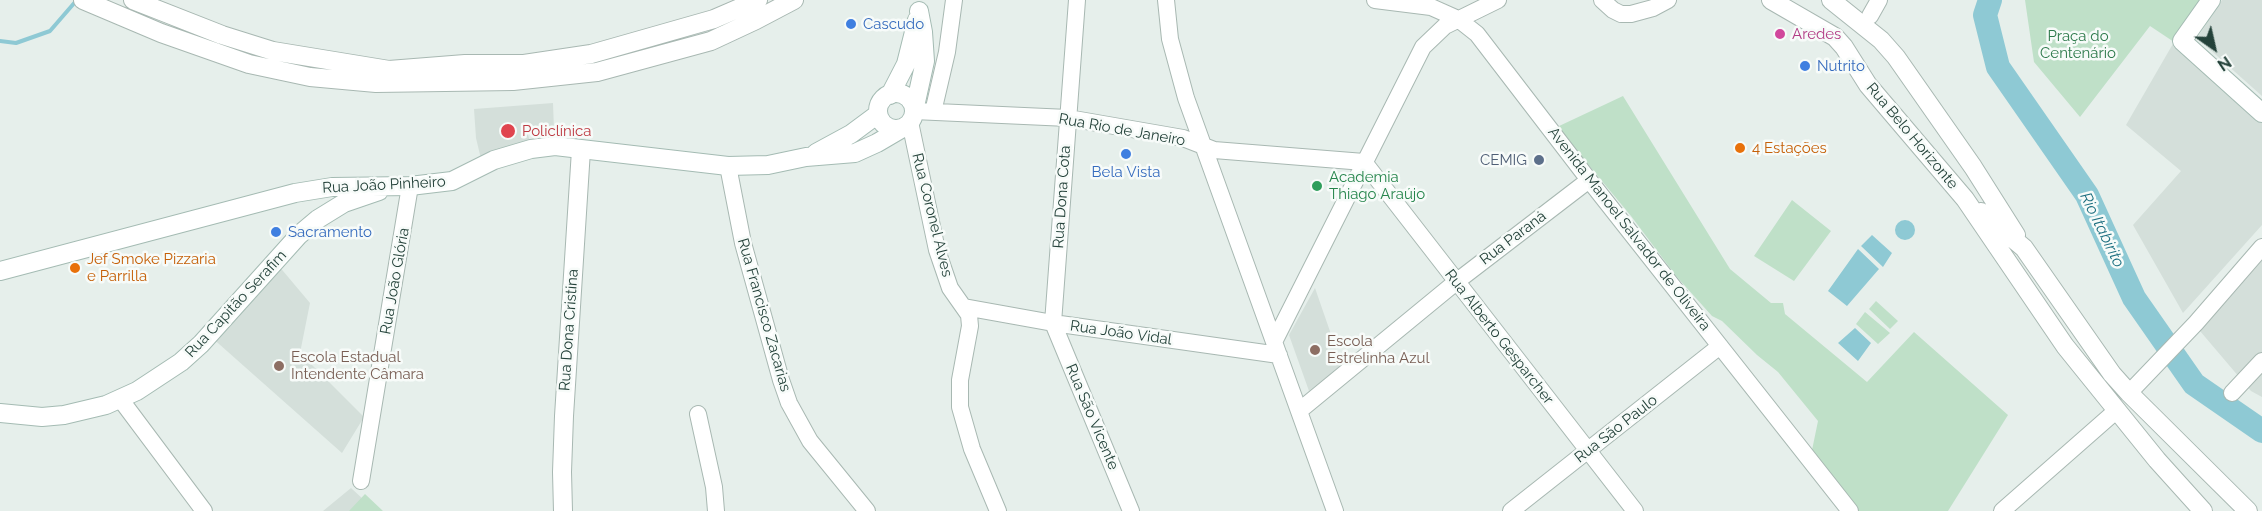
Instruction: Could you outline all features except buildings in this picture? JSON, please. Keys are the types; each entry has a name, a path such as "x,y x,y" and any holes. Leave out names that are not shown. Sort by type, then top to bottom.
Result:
{"street":[{"path":"133,0 222,35 273,51 389,70 465,64 524,64 591,54 714,19 758,0"},
{"path":"88,3 161,33 249,64 310,77 376,83 513,81 597,72 711,41 756,21 794,0"},
{"path":"933,112 947,52 954,0"},
{"name":"Rua Dona Cota","path":"1053,323 1077,0"},
{"path":"1166,0 1170,39 1186,98 1335,511"},
{"name":"Avenida Manoel Salvador de Oliveira","path":"1375,0 1420,4 1442,11 1469,26 1485,43 1589,180 1850,511"},
{"path":"1277,349 1364,162 1423,47 1438,32 1458,19 1498,0"},
{"path":"1602,0 1621,14 1630,14 1653,8 1668,0"},
{"name":"Rua Belo Horizonte","path":"1771,0 1835,37 1844,46 1868,85 1965,199 2065,346 2157,460 2203,511"},
{"path":"1831,0 1870,13"},
{"path":"1850,0 1870,13"},
{"path":"2211,0 2182,41 2262,113"},
{"path":"910,120 894,129 888,128 878,114 880,102 890,95 906,64 919,6"},
{"path":"806,157 855,153 884,140 910,120 925,61 919,6"},
{"path":"1844,46 1870,13"},
{"name":"Rua Belo Horizonte","path":"1870,13 1881,40 1896,57 1973,167 2024,249 2030,296"},
{"path":"890,95 901,94 910,101 910,120"},
{"name":"Rua Rio de Janeiro","path":"910,120 933,112 1068,118 1183,138 1214,150 1364,162"},
{"path":"806,157 836,143 878,114"},
{"name":"Rua Coronel Alves","path":"910,120 937,250 950,288 969,315 970,326 960,380 960,407 972,449 998,511"},
{"name":"Rua João Pinheiro","path":"0,271 315,189 452,182 494,160 531,149 555,146 728,166 768,165 806,157"},
{"name":"Rua Dona Cristina","path":"563,511 564,416 581,150"},
{"name":"Rua Alberto Gesparcher","path":"1364,162 1635,511"},
{"name":"Rua Francisco Zacarias","path":"728,166 743,243 789,403 810,441 867,511"},
{"name":"Rua Paraná","path":"1299,411 1456,282 1589,180"},
{"name":"Rua Capitão Serafim","path":"0,413 42,417 64,415 121,400 161,377 201,344 299,236 318,219 344,203 403,186"},
{"name":"Rua João Glória","path":"361,482 403,186"},
{"path":"315,189 318,219"},
{"path":"1965,199 2024,249 2112,374 2248,511"},
{"path":"2129,393 2196,323 2262,247"},
{"name":"Rua João Vidal","path":"964,307 1053,323 1277,349"},
{"name":"Rua São Vicente","path":"1053,323 1131,511"},
{"name":"Rua São Paulo","path":"1512,511 1720,346"},
{"path":"2232,393 2262,361"},
{"path":"121,400 204,511"},
{"path":"2002,511 2117,410"},
{"path":"698,414 714,487 716,511"}],"shaded area":[{"path":"2222,0 2262,0 2262,96 2197,38"},
{"path":"2174,42 2262,120 2262,225 2183,313 2133,225 2181,171 2126,125"},
{"name":"Policlínica","path":"553,103 554,130 527,132 530,141 481,159 476,138 474,109"},
{"path":"2262,260 2262,397 2251,391 2200,331"},
{"name":"Escola Estadual Intendente Câmara","path":"278,265 310,303 300,353 364,417 342,453 210,336"},
{"name":"Escola Estrelinha Azul","path":"1315,288 1342,366 1309,391 1289,335"},
{"path":"351,488 376,511 323,511"}],"green space":[{"name":"Praça do Centenário","path":"2025,0 2203,0 2174,42 2150,26 2080,117 2034,62"},
{"path":"1623,96 1730,269 1771,303 1783,303 1785,314 1867,382 1914,332 2008,415 1948,511 1856,511 1811,455 1818,421 1778,372 1722,321 1712,316 1676,276 1631,216 1557,127"},
{"path":"1792,200 1831,231 1794,281 1754,256"},
{"path":"1876,301 1898,321 1890,329 1869,309"},
{"path":"1865,312 1890,333 1878,344 1856,324"},
{"path":"365,494 383,511 349,511"}],"water":[{"path":"1905,220 1912,223 1915,230 1912,237 1905,240 1898,237 1895,230 1898,223"},
{"path":"1872,235 1892,253 1883,267 1861,246"},
{"path":"1858,249 1879,269 1847,306 1828,291"},
{"path":"1855,328 1871,343 1858,361 1838,343"}],"waterway":[{"name":"Rio Itabirito","path":"1990,0 1985,15 1998,67 2087,195 2134,298 2194,384 2262,431"},
{"path":"0,41 16,43 50,31 76,1"}],"place":[{"name":"Cascudo","path":"851,24"},
{"name":"Aredes","path":"1780,34"},
{"name":"Nutrito","path":"1805,66"},
{"name":"Policlínica","path":"508,131"},
{"name":"4 Estações","path":"1740,148"},
{"name":"Bela Vista","path":"1126,154"},
{"name":"CEMIG","path":"1539,160"},
{"name":"Academia Thiago Araújo","path":"1317,186"},
{"name":"Sacramento","path":"276,232"},
{"name":"Jef Smoke Pizzaria e Parrilla","path":"75,268"},
{"name":"Escola Estrelinha Azul","path":"1315,350"},
{"name":"Escola Estadual Intendente Câmara","path":"279,366"}]}
